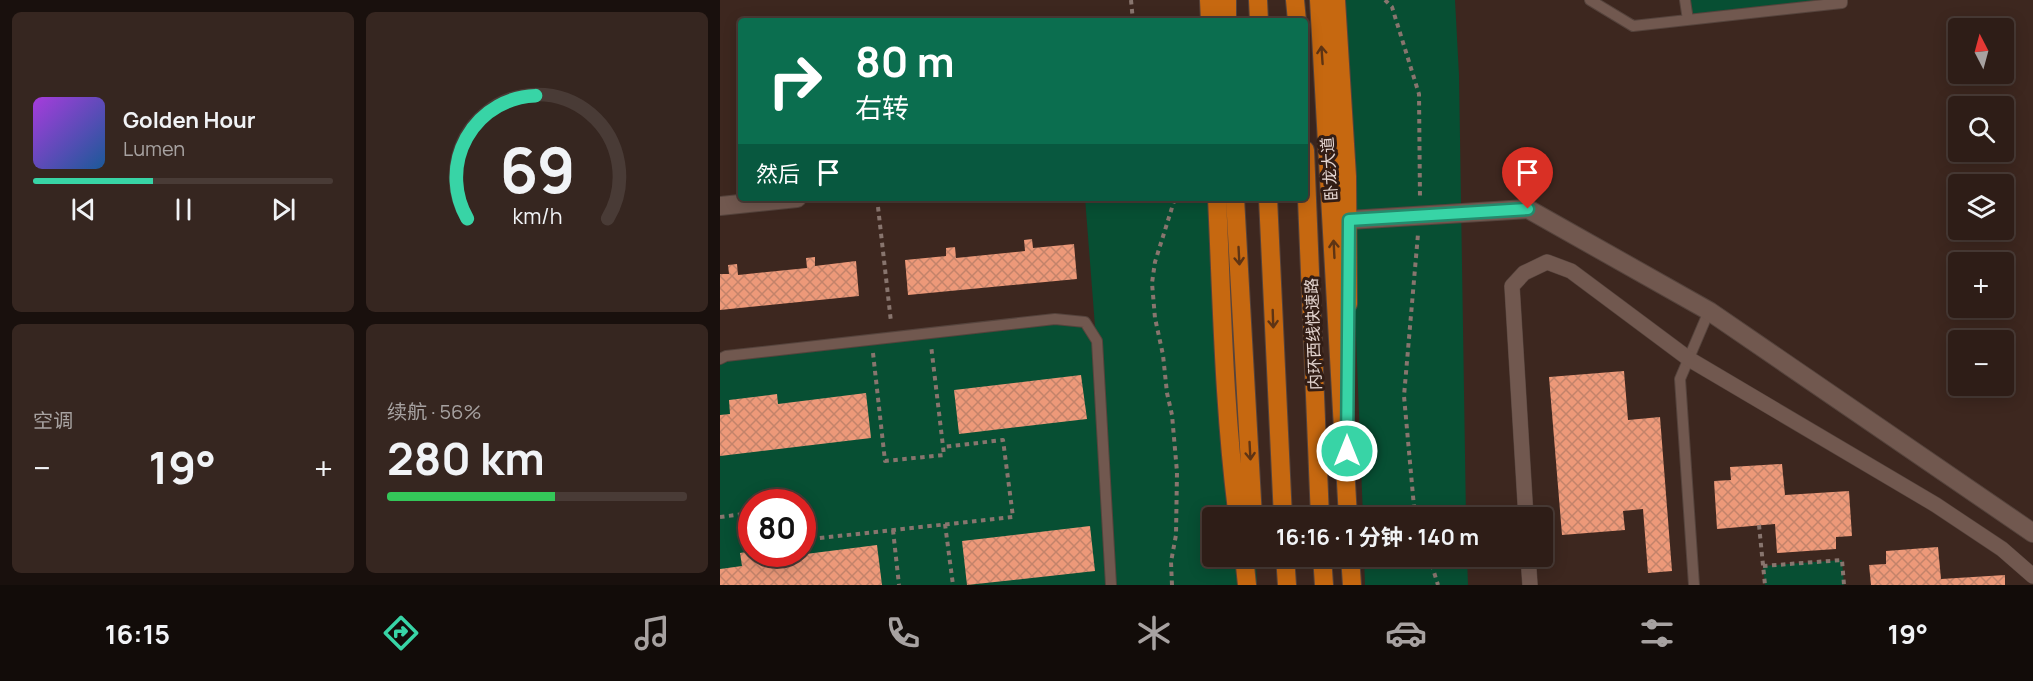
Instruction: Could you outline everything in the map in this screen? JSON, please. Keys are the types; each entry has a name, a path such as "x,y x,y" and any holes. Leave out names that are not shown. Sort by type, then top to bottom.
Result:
{"highway":[{"path":"1209,0 1210,18"},
{"path":"1227,0 1227,18"},
{"path":"1258,0 1259,18"},
{"path":"1295,0 1296,18"},
{"name":"卧龙大道","path":"1319,0 1347,507"},
{"path":"1336,0 1349,220 1347,497"},
{"path":"1217,201 1225,382 1237,507"},
{"path":"1235,201 1253,507"},
{"path":"1268,201 1282,507"},
{"name":"内环西线快速路","path":"1307,201 1320,507"},
{"path":"1245,567 1247,585"},
{"path":"1256,567 1257,585"},
{"path":"1286,567 1287,585"},
{"path":"1323,567 1324,585"},
{"path":"1351,567 1352,585"}],"street":[{"path":"720,206 768,201"},
{"path":"1349,220 1528,209 1709,311 2033,533"},
{"path":"1525,507 1512,286 1524,273 1547,262 1571,271 1689,359 1936,505 2002,549 2033,576"},
{"path":"1529,567 1530,585"}],"lane":[{"path":"1590,0 1633,26 1842,3 1842,0"},
{"path":"1685,0 1688,20"},
{"path":"1694,585 1680,379 1709,311"},
{"path":"720,359 726,356 1054,319 1085,322 1096,341 1111,585"}],"path":[{"path":"1131,0 1132,18"},
{"path":"1385,0 1392,7 1419,94 1420,216 1404,396 1414,507"},
{"path":"877,201 893,337"},
{"path":"1172,585 1171,562 1176,535 1177,472 1172,415 1155,318 1152,283 1155,262 1174,201"},
{"path":"871,340 885,461 944,455 930,333"},
{"path":"816,538 1014,517 1003,440 944,447"},
{"path":"720,517 738,515"},
{"path":"945,524 953,585"},
{"path":"1759,525 1765,585"},
{"path":"893,530 899,585"},
{"path":"1763,566 1842,560 1844,585"},
{"path":"1432,567 1438,585"}],"green space":[{"path":"1343,0 1455,0 1459,75 1466,507 1363,507"},
{"path":"1685,0 1842,0 1688,20"},
{"path":"1085,201 1235,201 1252,507 1202,507 1202,567 1256,567 1257,585 720,585 720,359 1055,319 1085,322 1096,339"},
{"path":"1842,560 1844,585 1765,585 1763,566"},
{"path":"1364,567 1467,567 1468,585 1365,585"}],"building":[{"path":"1032,239 1033,248 1074,244 1077,279 908,295 905,260 946,256 946,248 955,247 956,258 1025,251 1024,240"},
{"path":"815,257 815,266 856,261 859,296 720,310 720,274 729,274 728,265 737,264 738,275 807,268 806,258"},
{"path":"1624,371 1628,420 1660,417 1672,571 1648,573 1643,509 1623,511 1625,530 1562,535 1549,377"},
{"path":"1081,375 1087,419 959,434 954,390"},
{"path":"866,393 871,438 720,456 720,415 730,414 729,400 777,394 778,404"},
{"path":"1782,464 1785,495 1849,491 1852,536 1836,537 1836,549 1777,553 1775,524 1717,529 1714,481 1731,480 1730,467"},
{"path":"1090,526 1095,571 967,585 962,541"},
{"path":"877,545 882,585 720,585 720,569 738,567 816,567 816,553"},
{"path":"1938,547 1941,579 2005,575 2005,585 1871,585 1869,565 1886,564 1886,551"}],"route":[{"path":"1347,451 1349,220 1528,209"}]}
